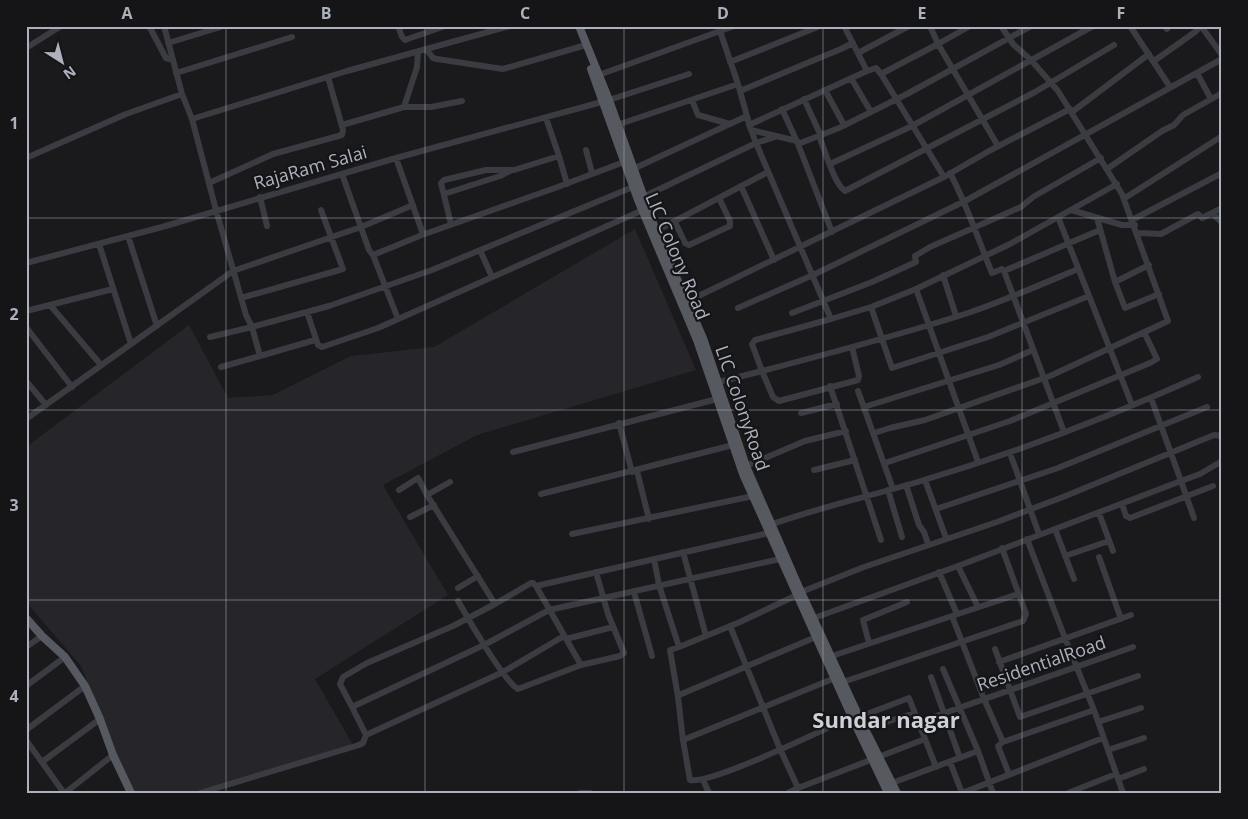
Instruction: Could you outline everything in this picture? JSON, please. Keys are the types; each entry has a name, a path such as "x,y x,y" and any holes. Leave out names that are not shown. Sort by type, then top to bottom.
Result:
{"main road":[{"path":"574,26 584,45"},
{"name":"LIC ColonyRoad","path":"579,26 596,76 618,125 643,204 700,339 735,447 746,466 780,559 814,618 816,631 832,656 855,717 864,729 888,793"},
{"name":"LIC Colony Road","path":"606,101 624,162 684,303"},
{"path":"714,383 717,399 753,496 769,528"},
{"name":"LIC ColonyRoad","path":"769,528 816,631 835,678 875,758 897,793"},
{"path":"26,618 65,658 85,686 113,755 131,793"}],"street":[{"path":"26,48 61,26"},
{"path":"149,26 166,58 173,60"},
{"path":"164,26 182,94 192,119 241,298 260,356"},
{"path":"168,43 224,26"},
{"path":"398,26 405,40 445,26"},
{"path":"192,119 328,77 510,26"},
{"path":"596,76 734,26"},
{"path":"858,53 909,26"},
{"path":"930,26 938,44 998,146"},
{"path":"881,74 970,26"},
{"path":"874,434 925,420 1044,378 1168,322 1125,198 1071,111 1051,83 1008,38 1000,26"},
{"path":"750,127 775,137 798,143 820,136 897,100 1030,26"},
{"path":"830,164 912,126 1093,26"},
{"path":"1130,26 1170,87"},
{"path":"738,308 813,275 964,201 1086,135 1222,57 1201,26 1154,61"},
{"path":"730,62 817,27"},
{"path":"846,27 867,71"},
{"path":"720,31 756,143 831,318"},
{"path":"176,73 292,37"},
{"path":"618,125 692,100 739,88 853,43"},
{"path":"427,50 436,59 503,69 584,45"},
{"path":"804,99 837,180 843,190 846,191 1051,83 1114,45"},
{"path":"404,107 417,67 418,52"},
{"path":"684,303 947,175 998,146 1071,111 1149,54"},
{"path":"750,127 782,109 876,68 927,149 964,201 992,272 1002,268 1004,271 1064,432"},
{"path":"1197,73 1211,99"},
{"name":"RajaRam Salai","path":"26,263 128,236 396,158 606,101 689,74"},
{"path":"209,184 274,154 339,136 343,132 342,125 328,77"},
{"path":"852,78 871,112"},
{"path":"825,90 844,126"},
{"path":"1107,169 1174,125 1183,115 1222,93"},
{"path":"26,158 126,114 182,94"},
{"path":"692,100 698,115 730,124"},
{"path":"342,125 404,107 431,108 462,101"},
{"path":"782,109 798,143 832,232"},
{"path":"633,169 747,116"},
{"path":"546,118 567,184"},
{"path":"307,312 315,340 318,346 322,347 378,328 492,277 643,204 756,143 775,137"},
{"path":"1125,198 1219,138"},
{"path":"586,150 592,173"},
{"path":"444,194 559,156"},
{"path":"396,158 423,234"},
{"path":"792,313 824,302 916,262 915,256 1022,207 1040,192 1101,158"},
{"path":"373,255 423,234 624,162"},
{"path":"451,224 442,183 444,180 486,170 510,171"},
{"path":"656,231 768,172"},
{"path":"1070,210 1122,225 1134,223 1222,173"},
{"path":"342,174 369,250 373,255 398,319"},
{"path":"852,347 859,378 778,401 773,397 752,342 871,307 916,289 1010,244 1117,184"},
{"path":"741,186 774,260"},
{"path":"210,338 307,312 385,287 432,270 634,187"},
{"path":"260,197 267,226"},
{"path":"675,222 685,243 689,245 730,226 720,198"},
{"path":"26,419 234,271 361,227 413,205"},
{"path":"1138,233 1160,234 1197,214 1202,218 1222,208"},
{"path":"241,298 343,269 320,210"},
{"path":"1212,213 1222,223"},
{"path":"1058,217 1132,405"},
{"path":"1096,218 1115,282 1125,308 1159,294"},
{"path":"1004,271 1100,230"},
{"path":"128,236 157,326"},
{"path":"98,244 131,344"},
{"path":"480,250 492,277"},
{"path":"26,257 26,263"},
{"path":"1115,282 1149,265"},
{"path":"714,383 852,347 956,316 1013,296 1078,269"},
{"path":"943,275 956,316"},
{"path":"26,311 113,288"},
{"path":"916,289 978,462"},
{"path":"871,307 892,368 988,337 1089,296"},
{"path":"50,305 102,366"},
{"path":"26,327 72,387"},
{"path":"885,463 1010,421 1121,376 1157,359 1144,332"},
{"path":"221,367 315,340"},
{"path":"864,407 999,365 1034,350"},
{"path":"536,586 684,552 906,486 1064,432 1151,398 1198,377"},
{"path":"26,381 46,405"},
{"path":"830,386 881,540"},
{"path":"858,391 885,463 902,537"},
{"path":"1151,398 1194,518"},
{"path":"513,452 717,399"},
{"path":"801,413 837,404"},
{"path":"936,509 1058,468 1207,407"},
{"path":"619,423 649,519"},
{"path":"746,466 805,441 846,431"},
{"path":"936,767 909,698 855,717 703,780 690,780 670,650 730,626 799,593 928,544 1030,510 1214,435 1222,436"},
{"path":"541,494 735,447"},
{"path":"1010,452 1039,534"},
{"path":"814,470 856,460"},
{"path":"814,618 1099,513 1200,474 1222,462"},
{"path":"399,490 418,478 494,604"},
{"path":"925,480 946,538"},
{"path":"427,495 450,482"},
{"path":"906,486 919,525 924,532 928,544"},
{"path":"1122,504 1126,516 1130,518 1213,486"},
{"path":"572,534 753,496"},
{"path":"410,518 434,505"},
{"path":"1099,513 1112,551"},
{"path":"1055,529 1074,579"},
{"path":"1027,539 1088,694 1123,793"},
{"path":"1065,556 1109,541"},
{"path":"843,682 1023,620 1026,614 1002,548"},
{"path":"684,552 706,636"},
{"path":"1099,557 1121,619"},
{"path":"654,559 659,585 679,647"},
{"path":"352,707 484,645 549,610 780,559"},
{"path":"958,566 978,607"},
{"path":"458,601 484,645 514,687 518,689 581,665 623,655 624,651 613,627 596,572"},
{"path":"939,572 955,615 962,642 1003,742"},
{"path":"458,588 478,576"},
{"path":"366,735 340,684 343,677 367,663 468,619 531,583 536,586 581,665"},
{"path":"634,592 652,656"},
{"path":"832,656 1018,594"},
{"path":"869,643 863,620 908,602"},
{"name":"ResidentialRoad","path":"999,662 1131,615"},
{"path":"730,626 780,749 798,788"},
{"path":"200,793 359,746 363,743 366,735 503,672 565,637 613,627"},
{"path":"678,698 682,693 746,666 816,631"},
{"path":"26,647 42,636"},
{"name":"ResidentialRoad","path":"919,722 1133,647"},
{"path":"995,650 1020,717 1138,676"},
{"path":"26,686 65,658"},
{"path":"943,669 958,708 978,751 993,793"},
{"path":"931,677 960,758"},
{"path":"683,740 835,678"},
{"path":"26,730 85,686"},
{"path":"1098,722 1141,708"},
{"path":"1009,774 998,746 1003,742 1094,710"},
{"path":"864,729 915,713"},
{"path":"42,762 100,719"},
{"path":"950,762 962,793 1103,738"},
{"path":"1108,750 1144,738"},
{"path":"788,793 925,739"},
{"path":"26,740 65,793 113,755"},
{"path":"892,783 978,751"},
{"path":"1068,793 1144,769"},
{"path":"703,780 709,793"},
{"path":"580,793 590,793"}],"shaded area":[{"path":"635,229 696,370 477,435 383,485 448,595 315,679 353,745 207,793 131,793 81,666 26,602 26,447 189,325 228,398 273,395 351,356 434,347"}],"district":[{"name":"Sundar nagar","path":"886,719"}]}
